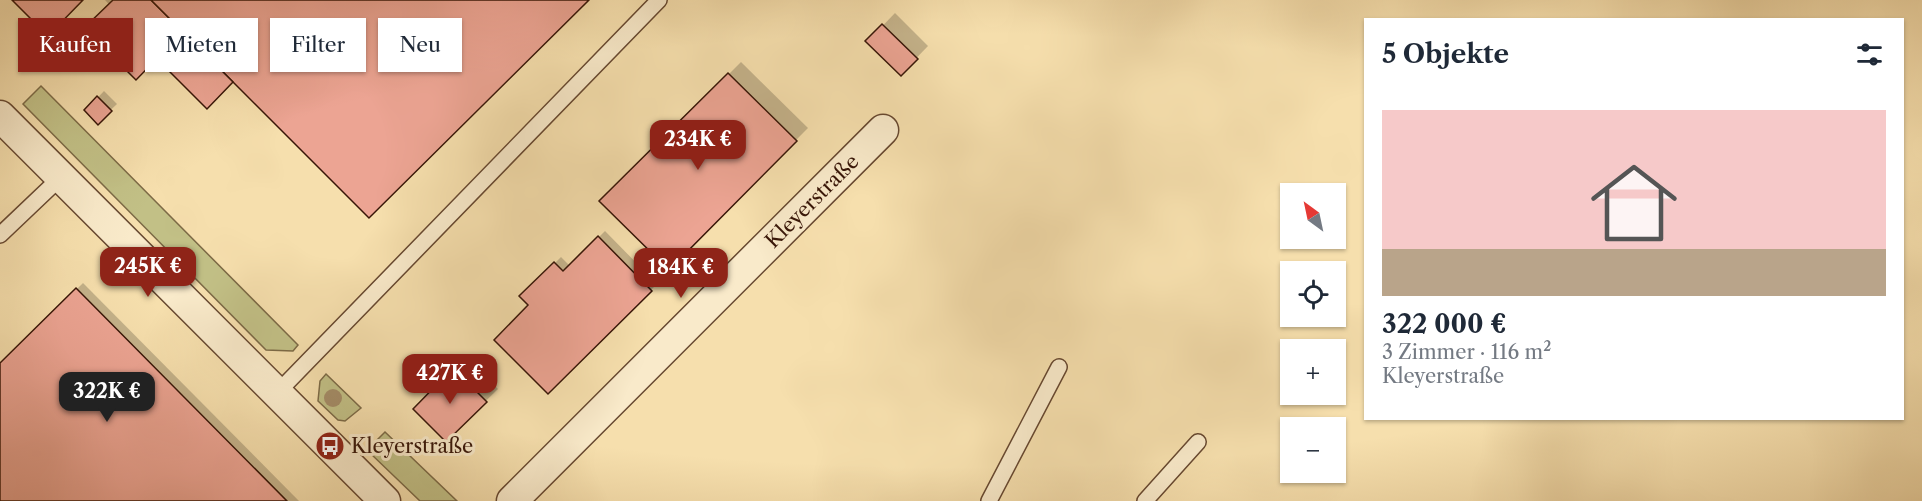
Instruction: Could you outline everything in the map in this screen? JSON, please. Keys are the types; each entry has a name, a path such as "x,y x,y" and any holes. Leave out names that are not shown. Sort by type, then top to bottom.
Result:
{"street":[{"path":"0,116 385,501"},
{"name":"Kleyerstraße","path":"512,501 883,130"}],"lane":[{"path":"277,393 659,0"},
{"path":"0,235 61,177"},
{"path":"989,501 1059,367"},
{"path":"1145,501 1198,442"}],"shaded area":[{"path":"41,86 298,345 293,351 266,350 23,104"},
{"path":"326,374 361,408 345,421 338,420 318,401 320,381"},
{"path":"385,432 457,501 420,501 371,454 370,447"}],"building":[{"path":"12,0 83,0 66,18 30,18"},
{"path":"113,0 151,0 169,18 145,18 145,71 136,80 128,72 133,72 133,18 94,18"},
{"path":"151,0 589,0 369,218 223,72 258,72 258,18 169,18"},
{"path":"882,24 918,59 901,76 865,41"},
{"path":"170,72 223,72 233,82 207,109"},
{"path":"728,73 797,141 669,270 599,201"},
{"path":"97,96 112,111 98,125 84,110"},
{"path":"598,236 652,291 548,394 494,340 528,305 519,296 554,262 563,271"},
{"path":"76,288 287,501 0,501 0,363"},
{"path":"453,368 487,402 446,442 413,409"}],"place":[{"name":"Kleyerstraße","path":"330,446"}]}
